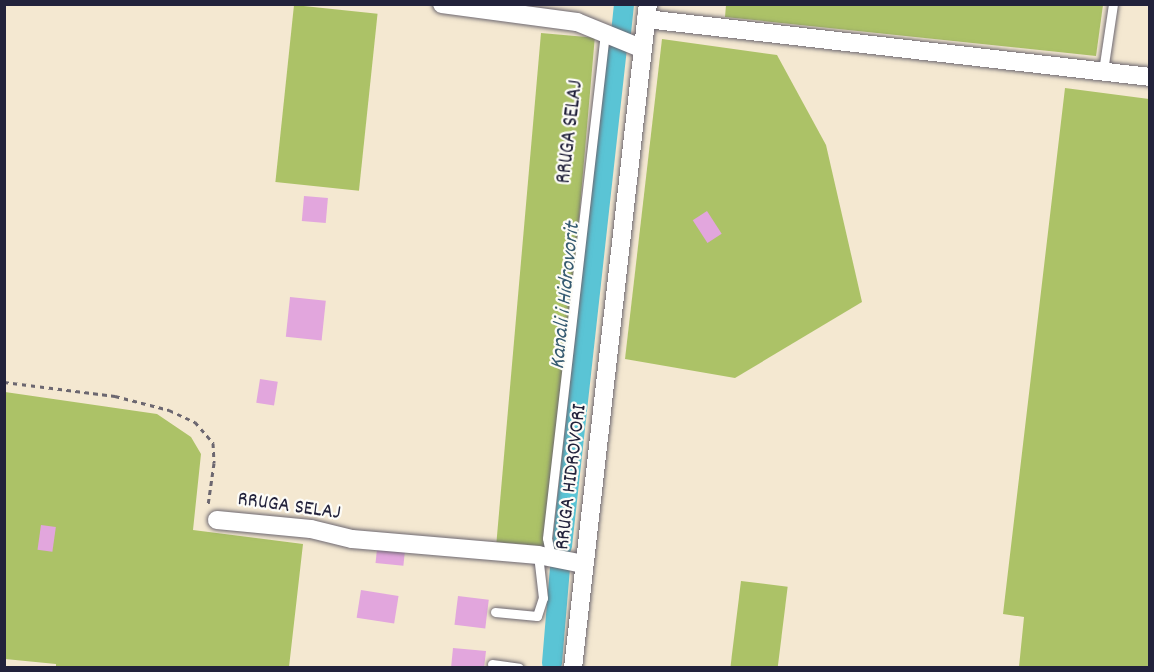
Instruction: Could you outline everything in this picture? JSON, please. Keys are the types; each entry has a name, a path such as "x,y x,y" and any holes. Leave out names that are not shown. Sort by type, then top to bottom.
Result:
{"street":[{"path":"442,4 577,22 625,44 643,49"},
{"path":"647,12 1149,77"},
{"name":"RRUGA HIDROVORI","path":"573,668 647,12"},
{"name":"RRUGA SELAJ","path":"217,520 311,529 352,539 545,556 584,564"}],"lane":[{"path":"1103,71 1113,4"},
{"name":"RRUGA SELAJ","path":"545,556 605,33"},
{"path":"495,612 537,616 543,598 545,556"},
{"path":"492,664 519,668"}],"path":[{"name":"RRUGA SELAJ","path":"4,382 115,396 169,410 195,422 213,442 214,463 207,510 217,520"}],"green space":[{"path":"1103,4 1096,56 725,17 726,5"},
{"path":"294,5 378,14 359,191 275,182"},
{"path":"541,33 595,38 550,547 496,542"},
{"path":"662,39 777,55 826,145 862,302 735,378 625,359"},
{"path":"1065,88 1149,99 1149,667 1019,667 1024,617 1003,614"},
{"path":"5,392 157,414 191,437 201,454 193,530 303,544 289,667 56,668 56,664 5,659"},
{"path":"741,581 788,587 778,668 731,666"}],"building":[{"path":"304,196 328,198 326,223 302,221"},
{"path":"707,211 722,234 707,243 693,220"},
{"path":"290,297 326,301 322,341 286,337"},
{"path":"260,379 278,382 274,406 256,403"},
{"path":"41,525 56,527 52,552 38,550"},
{"path":"377,549 405,552 403,566 376,563"},
{"path":"361,590 399,596 394,624 357,618"},
{"path":"458,596 489,600 485,629 454,625"},
{"path":"453,648 486,651 484,668 451,668"}],"waterway":[{"name":"Kanali i Hidrovorit","path":"621,33 624,4"},
{"name":"Kanali i Hidrovorit","path":"562,546 617,51"},
{"name":"Kanali i Hidrovorit","path":"552,663 560,568"}]}
